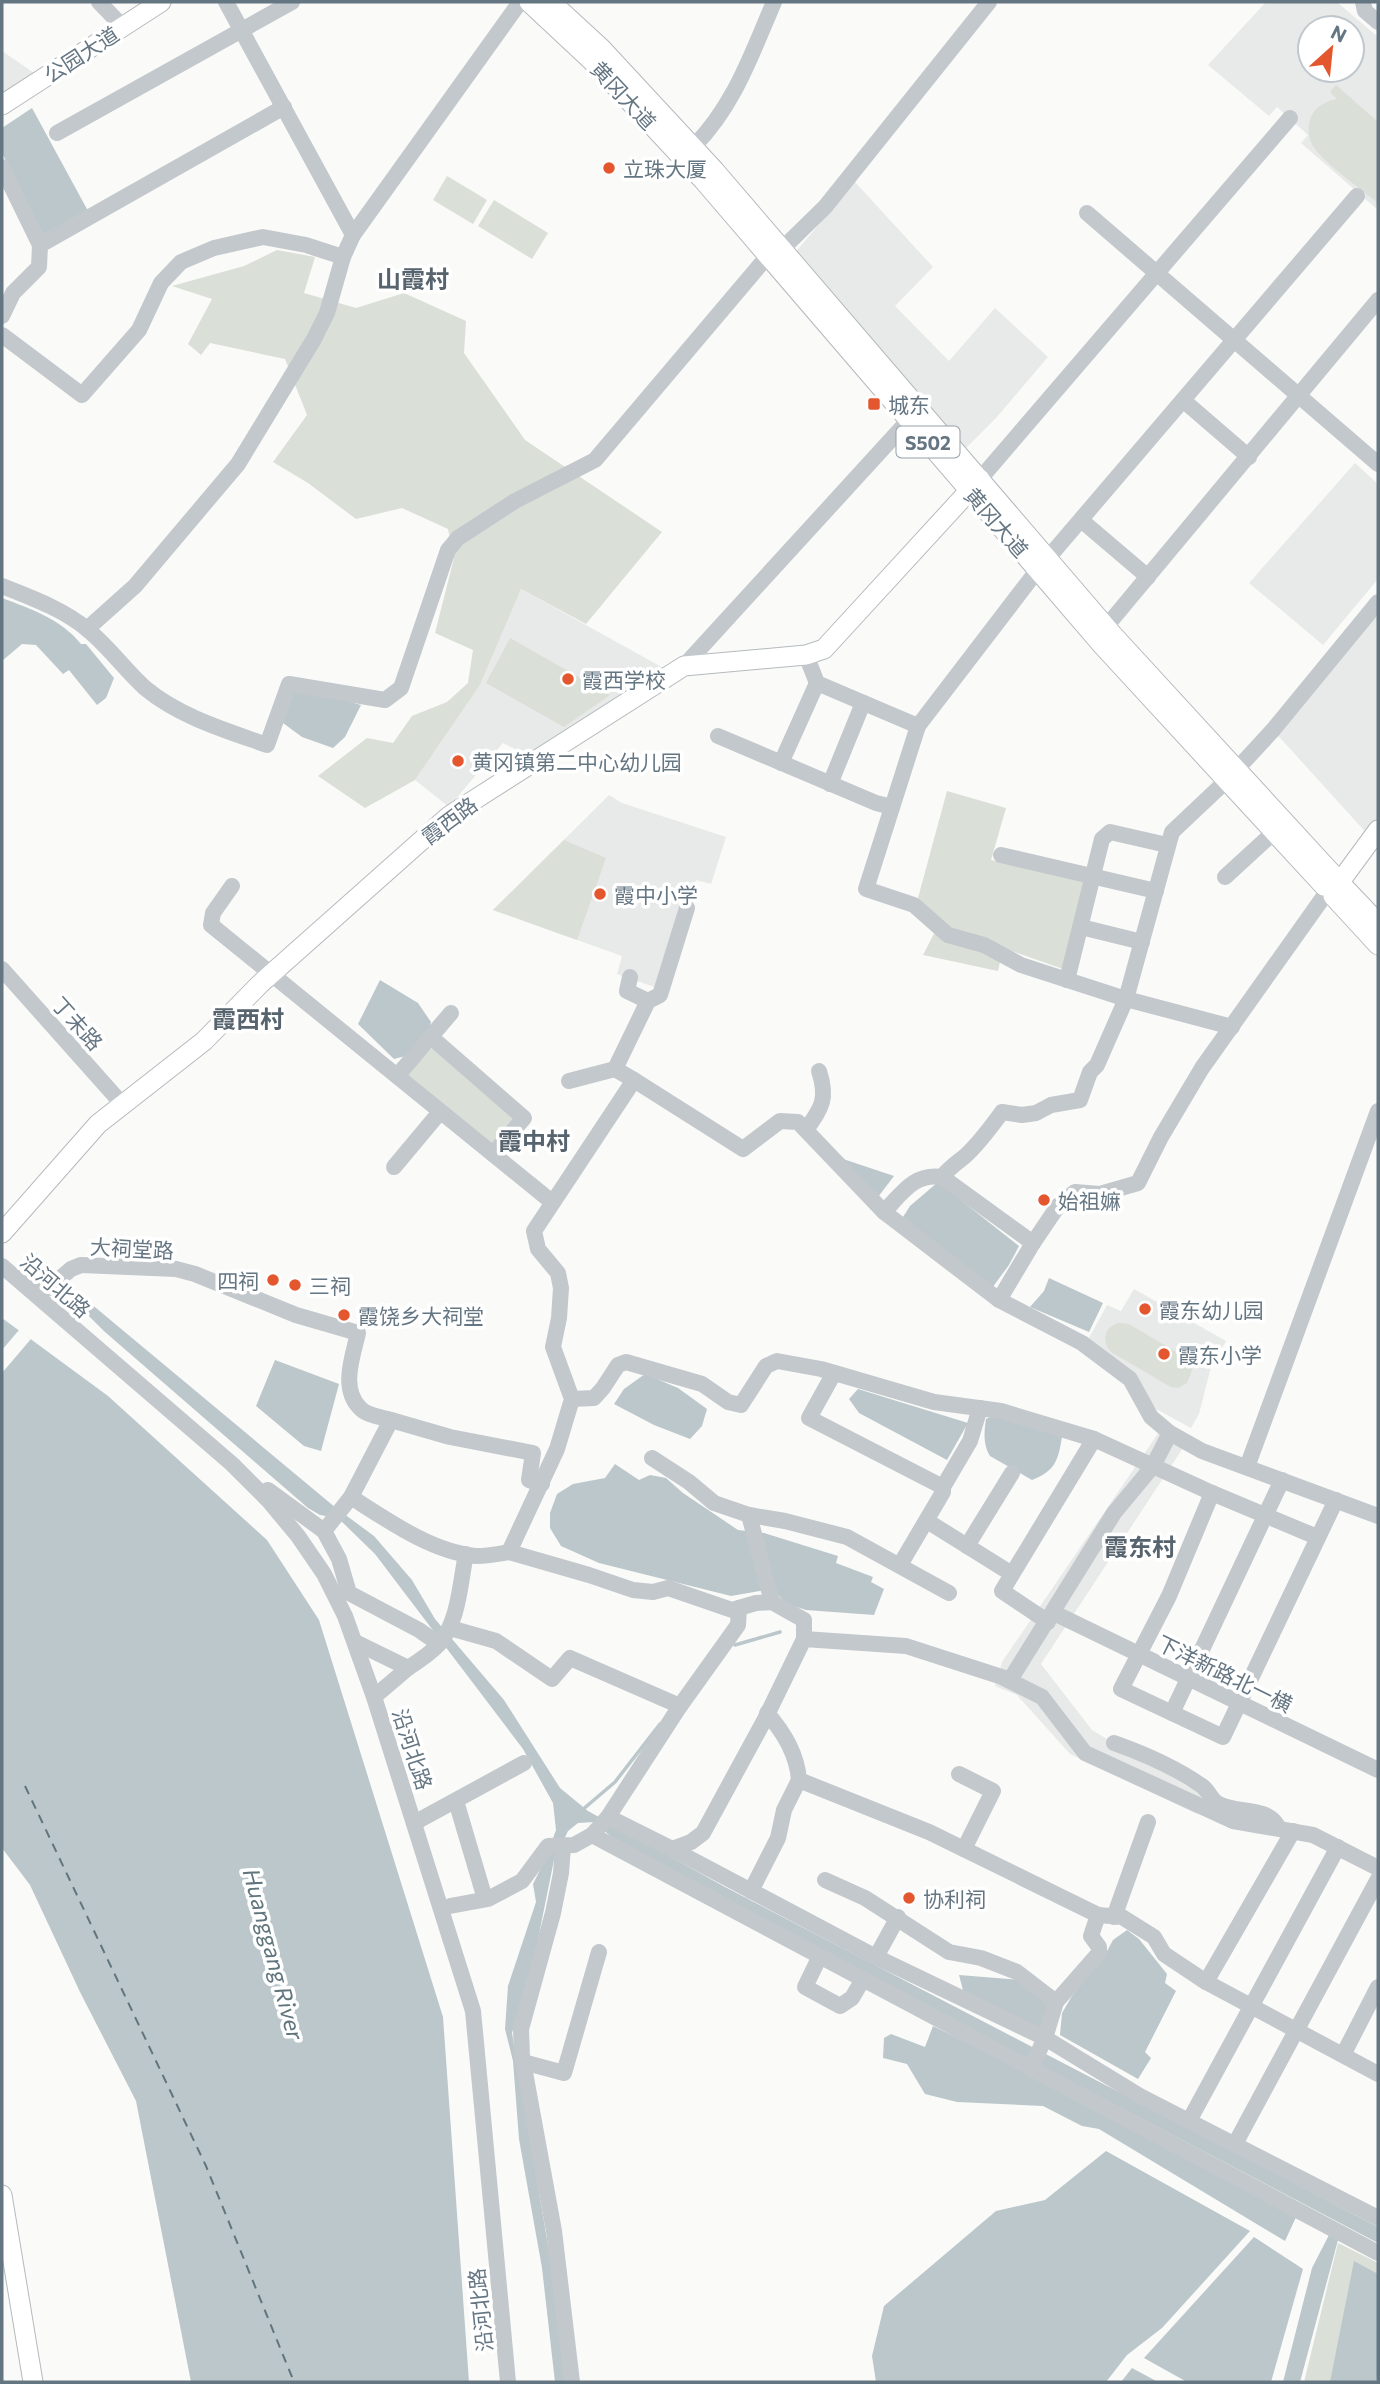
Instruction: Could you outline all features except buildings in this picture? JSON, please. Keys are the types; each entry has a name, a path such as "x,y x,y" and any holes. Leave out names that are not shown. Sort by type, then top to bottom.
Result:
{"main road":[{"name":"公园大道","path":"2,105 161,2"},
{"name":"黄冈大道","path":"528,2 591,60 703,180 1102,645 1333,888 1378,923"},
{"name":"黄冈大道","path":"551,2 601,48 715,171 1333,888 1378,945"},
{"name":"霞西路","path":"2,1233 98,1125 204,1041 270,974 449,816 684,666 806,655 824,649 980,479"},
{"path":"1333,888 1378,830"},
{"path":"2,2195 33,2382"}],"street":[{"path":"100,2 123,27"},
{"path":"226,2 353,235"},
{"path":"57,133 292,2"},
{"path":"87,629 135,586 238,464 314,339 327,313 343,257 353,235 520,2"},
{"path":"694,146 710,130 734,94 774,2"},
{"path":"782,250 825,207 989,2"},
{"path":"1363,2 1366,11 1378,22"},
{"path":"40,244 284,107"},
{"path":"980,479 1290,118"},
{"path":"2,167 40,244 39,267 13,293 2,316"},
{"path":"1048,558 1357,196"},
{"path":"1087,213 1378,464"},
{"path":"2,335 82,395 139,330 162,283 181,262 214,248 263,237 306,245 343,257"},
{"path":"2,586 50,607 87,629 146,688 175,708 209,725 267,745 289,684 385,700 401,688 448,550 458,538 516,501 595,460 766,258"},
{"path":"1096,638 1378,300"},
{"path":"1184,401 1249,457"},
{"path":"684,666 908,421"},
{"path":"1081,520 1148,578"},
{"path":"1036,572 918,726 866,889 914,905 948,935 984,945 1021,965 1126,999 1232,1027"},
{"path":"1238,768 1273,730 1378,602"},
{"path":"806,655 817,683 918,726"},
{"path":"780,763 817,683"},
{"path":"830,783 863,703"},
{"path":"718,736 892,807"},
{"path":"942,1177 952,1164 964,1157 1002,1112 1022,1115 1036,1113 1051,1105 1080,1100 1090,1072 1097,1065 1126,999 1172,832 1224,782"},
{"path":"1067,980 1102,839 1110,832 1167,845"},
{"path":"1225,877 1272,834"},
{"path":"1001,855 1156,891"},
{"path":"232,886 213,913 211,925 552,1202"},
{"path":"999,1300 1058,1206 1075,1192 1100,1194 1138,1183 1161,1137 1202,1068 1333,888"},
{"path":"615,1069 648,1002 660,995 687,908"},
{"path":"1081,927 1142,942"},
{"name":"丁未路","path":"2,969 123,1105"},
{"path":"630,977 627,991 648,1002"},
{"path":"397,1076 452,1013"},
{"path":"431,1037 524,1118 493,1154"},
{"path":"569,1081 615,1069 743,1149 780,1121 798,1122 884,1212 999,1300 1082,1343 1130,1379 1151,1417 1170,1433 1202,1451 1378,1516"},
{"path":"806,1130 823,1099 825,1089 819,1071"},
{"path":"509,1552 561,1438 572,1399 553,1347 559,1318 561,1288 558,1273 538,1248 534,1231 634,1080"},
{"path":"1247,1467 1374,1134 1378,1111"},
{"path":"394,1167 440,1112"},
{"path":"884,1212 915,1179 931,1175 942,1177 1033,1243"},
{"name":"大祠堂路","path":"20,1282 50,1288 71,1269 81,1265 176,1269 195,1274 296,1315 358,1333 348,1380 351,1394 360,1409 370,1415 391,1420"},
{"name":"沿河北路","path":"2,1266 232,1464 268,1500 298,1536 324,1574 355,1642 472,2011 509,2382"},
{"path":"572,1399 594,1398 618,1365 626,1362 702,1384 728,1402 741,1405 766,1366 777,1361 834,1373 934,1402 1001,1411 1094,1439 1317,1537"},
{"path":"834,1373 809,1418 943,1488"},
{"path":"900,1565 970,1441 979,1408"},
{"path":"542,1484 529,1480 533,1453 450,1437 391,1420 338,1514 339,1559 349,1593 419,1630 444,1636 496,1641 552,1679 570,1658 680,1706"},
{"path":"1010,1680 1114,1513 1153,1466 1170,1433"},
{"path":"927,1521 1012,1574 1094,1439"},
{"path":"652,1458 689,1482 714,1503 749,1515 847,1536 949,1593"},
{"path":"232,1464 338,1514 399,1528 466,1554 478,1556 509,1552 633,1591 653,1592 668,1588 732,1610 756,1603 772,1602 804,1620 804,1639 703,1833 691,1842 672,1849"},
{"path":"967,1546 1012,1473"},
{"path":"1172,1713 1282,1480"},
{"path":"1212,1493 1168,1596 1121,1689 1223,1737 1335,1500"},
{"path":"749,1515 772,1602"},
{"path":"374,1696 444,1636 466,1554"},
{"name":"下洋新路北一横","path":"1012,1574 1002,1591 1051,1617 1139,1654 1378,1770"},
{"path":"450,1906 485,1899 522,1881 555,1847 574,1845 592,1835 608,1817 680,1706 738,1625 739,1608"},
{"path":"804,1639 905,1646 1010,1680 1042,1697 1085,1753 1233,1821 1314,1835 1378,1868"},
{"path":"355,1642 408,1668"},
{"path":"751,1891 778,1838 784,1810 799,1780 798,1763 783,1731 767,1713"},
{"path":"1114,1743 1164,1763 1205,1788 1217,1803 1273,1819 1286,1830"},
{"path":"414,1823 524,1763"},
{"path":"959,1774 993,1791 964,1849"},
{"path":"799,1780 929,1832 1106,1916 1122,1917 1154,1937 1164,1954 1206,1982 1378,2074"},
{"path":"456,1801 485,1899"},
{"path":"608,1817 876,1957 1045,2038 1140,2096 1378,2218"},
{"path":"1031,2068 1045,2038 1056,2002 1099,1953 1099,1947 1091,1936 1106,1916 1148,1822"},
{"path":"1206,1982 1286,1830"},
{"path":"592,1835 1378,2253"},
{"path":"555,1847 561,1873 553,1913 521,2029 523,2062 554,2231 572,2382"},
{"path":"1189,2121 1338,1847"},
{"path":"1235,2144 1378,1879"},
{"path":"825,1880 898,1917 949,1952 981,1958 1017,1972 1056,2002"},
{"path":"876,1957 898,1917"},
{"path":"523,2062 564,2073 598,1952"},
{"path":"820,1956 805,1987 840,2006 852,1998 863,1979"},
{"path":"1343,2055 1378,1987"}],"shaded area":[{"path":"1266,2 1337,2 1351,14 1296,14 1296,84 1366,84 1366,27 1378,37 1378,210 1301,143 1308,135 1277,107 1269,116 1208,65"},
{"path":"2,51 37,75 2,97"},
{"path":"1336,85 1378,122 1378,203 1328,162 1311,142 1311,117 1322,105 1337,99 1330,92"},
{"path":"447,176 487,200 473,224 433,200"},
{"path":"855,182 933,267 895,306 949,361 995,308 1048,357 996,418 966,448 793,255"},
{"path":"494,200 548,233 532,259 478,226"},
{"path":"277,250 315,257 304,293 356,308 404,293 466,321 464,353 525,440 662,532 586,624 521,589 480,685 415,780 365,808 318,776 367,738 393,743 412,716 447,702 468,683 473,650 435,633 454,558 448,529 402,508 356,519 308,483 273,462 307,415 285,359 210,343 201,355 188,344 212,299 172,286 244,266"},
{"path":"1355,463 1378,484 1378,579 1323,645 1249,583"},
{"name":"霞西学校","path":"521,589 667,670 529,756 503,743 449,807 415,780 480,685"},
{"path":"1378,602 1378,830 1371,838 1273,730"},
{"path":"510,638 610,695 564,727 486,683"},
{"path":"947,791 1006,808 991,860 1085,880 1063,969 1003,948 998,971 923,955 941,920 918,898"},
{"name":"霞中小学","path":"609,795 622,803 726,837 711,884 696,880 657,988 617,974 622,956 493,910"},
{"path":"564,840 606,858 577,940 493,910"},
{"path":"433,1047 519,1119 494,1149 406,1076"},
{"name":"霞东小学","path":"1134,1289 1226,1341 1211,1367 1199,1414 1191,1428 1156,1409 1133,1373 1089,1338 1107,1305 1121,1311"},
{"path":"1119,1323 1129,1324 1186,1358 1192,1370 1187,1383 1178,1388 1171,1387 1111,1352 1105,1339 1107,1331"},
{"path":"1159,1432 1183,1448 1041,1664 1092,1730 1202,1795 1197,1814 1070,1754 1017,1695 995,1686 1002,1662"},
{"path":"1338,2243 1378,2263 1376,2382 1304,2382"}],"water":[{"path":"32,108 88,211 43,236 2,153 2,128"},
{"path":"2,598 45,616 73,635 81,644 86,644 114,678 106,698 97,705 69,670 63,674 36,645 22,644 2,661"},
{"path":"296,690 361,705 345,737 333,748 302,737 283,723 284,711 291,694"},
{"path":"380,980 418,1003 431,1022 427,1037 413,1054 394,1059 358,1024"},
{"path":"843,1159 894,1176 878,1197"},
{"path":"938,1182 1019,1246 992,1288 903,1217 910,1206"},
{"path":"32,1249 84,1298 336,1508 374,1536 412,1580 435,1619 504,1700 560,1788 588,1811 725,1887 1378,2227 1378,2243 802,1940 610,1836 595,1822 578,1823 568,1831 554,1860 537,1944 512,2033 568,2382 555,2382 542,2268 519,2139 513,2061 505,2029 508,1986 536,1902 533,1884 556,1830 553,1803 523,1749 375,1554 338,1518 320,1515 308,1508 105,1332 27,1255"},
{"path":"1049,1278 1103,1303 1089,1332 1030,1307 1044,1291"},
{"name":"Huanggang River","path":"2,1318 108,1396 267,1540 319,1620 443,2017 469,2382 191,2382 136,2101 80,1992 30,1885 2,1848"},
{"path":"275,1360 339,1384 321,1451 304,1446 256,1406"},
{"path":"645,1374 678,1388 707,1409 702,1426 690,1439 654,1425 614,1404 624,1389"},
{"path":"858,1389 968,1423 947,1460 859,1413 849,1399"},
{"path":"993,1416 1062,1437 1057,1459 1051,1469 1032,1480 990,1456 985,1443 985,1429 986,1419"},
{"path":"615,1464 639,1480 650,1475 666,1478 683,1493 738,1530 764,1533 838,1556 836,1563 873,1577 871,1582 884,1589 874,1615 806,1610 788,1604 771,1589 731,1596 599,1563 561,1546 550,1528 550,1513 557,1494 573,1484 605,1478"},
{"path":"1127,1930 1139,1939 1167,1974 1165,1983 1176,1991 1145,2052 1151,2058 1138,2079 1060,2035 1062,2013 1072,1996 1113,1940"},
{"path":"959,1975 1020,1980 1051,2005 1044,2030 965,1998"},
{"path":"933,2026 1065,2091 1297,2215 1285,2241 1099,2129 1082,2126 1043,2106 957,2102 925,2094 907,2064 883,2058 884,2038 891,2034 925,2047"},
{"path":"1106,2151 1250,2231 1162,2328 1127,2355 1106,2382 876,2382 872,2356 884,2306 996,2211 1045,2200"},
{"path":"1330,2233 1338,2240 1300,2382 1283,2382 1312,2268"},
{"path":"1254,2237 1303,2269 1271,2382 1187,2382 1144,2358"},
{"path":"1354,2261 1378,2274 1376,2382 1330,2382"},
{"path":"1132,2368 1158,2382 1121,2382"}],"pier":[{"path":"19,1330 31,1339 2,1373 2,1350"}],"waterway":[{"path":"735,1645 780,1632"},
{"path":"581,1811 615,1782 660,1724"}],"ferry route":[{"path":"25,1786 206,2166 294,2382"}],"place":[{"name":"立珠大厦","path":"609,168"},
{"name":"城东","path":"874,404"},
{"name":"霞西学校","path":"568,679"},
{"name":"黄冈镇第二中心幼儿园","path":"458,761"},
{"name":"霞中小学","path":"600,894"},
{"name":"始祖嫲","path":"1044,1200"},
{"name":"四祠","path":"273,1280"},
{"name":"三祠","path":"295,1285"},
{"name":"霞东幼儿园","path":"1145,1309"},
{"name":"霞饶乡大祠堂","path":"344,1315"},
{"name":"霞东小学","path":"1164,1354"},
{"name":"协利祠","path":"909,1898"}],"district":[{"name":"山霞村","path":"413,278"},
{"name":"霞西村","path":"248,1018"},
{"name":"霞中村","path":"534,1140"},
{"name":"霞东村","path":"1140,1546"}]}
